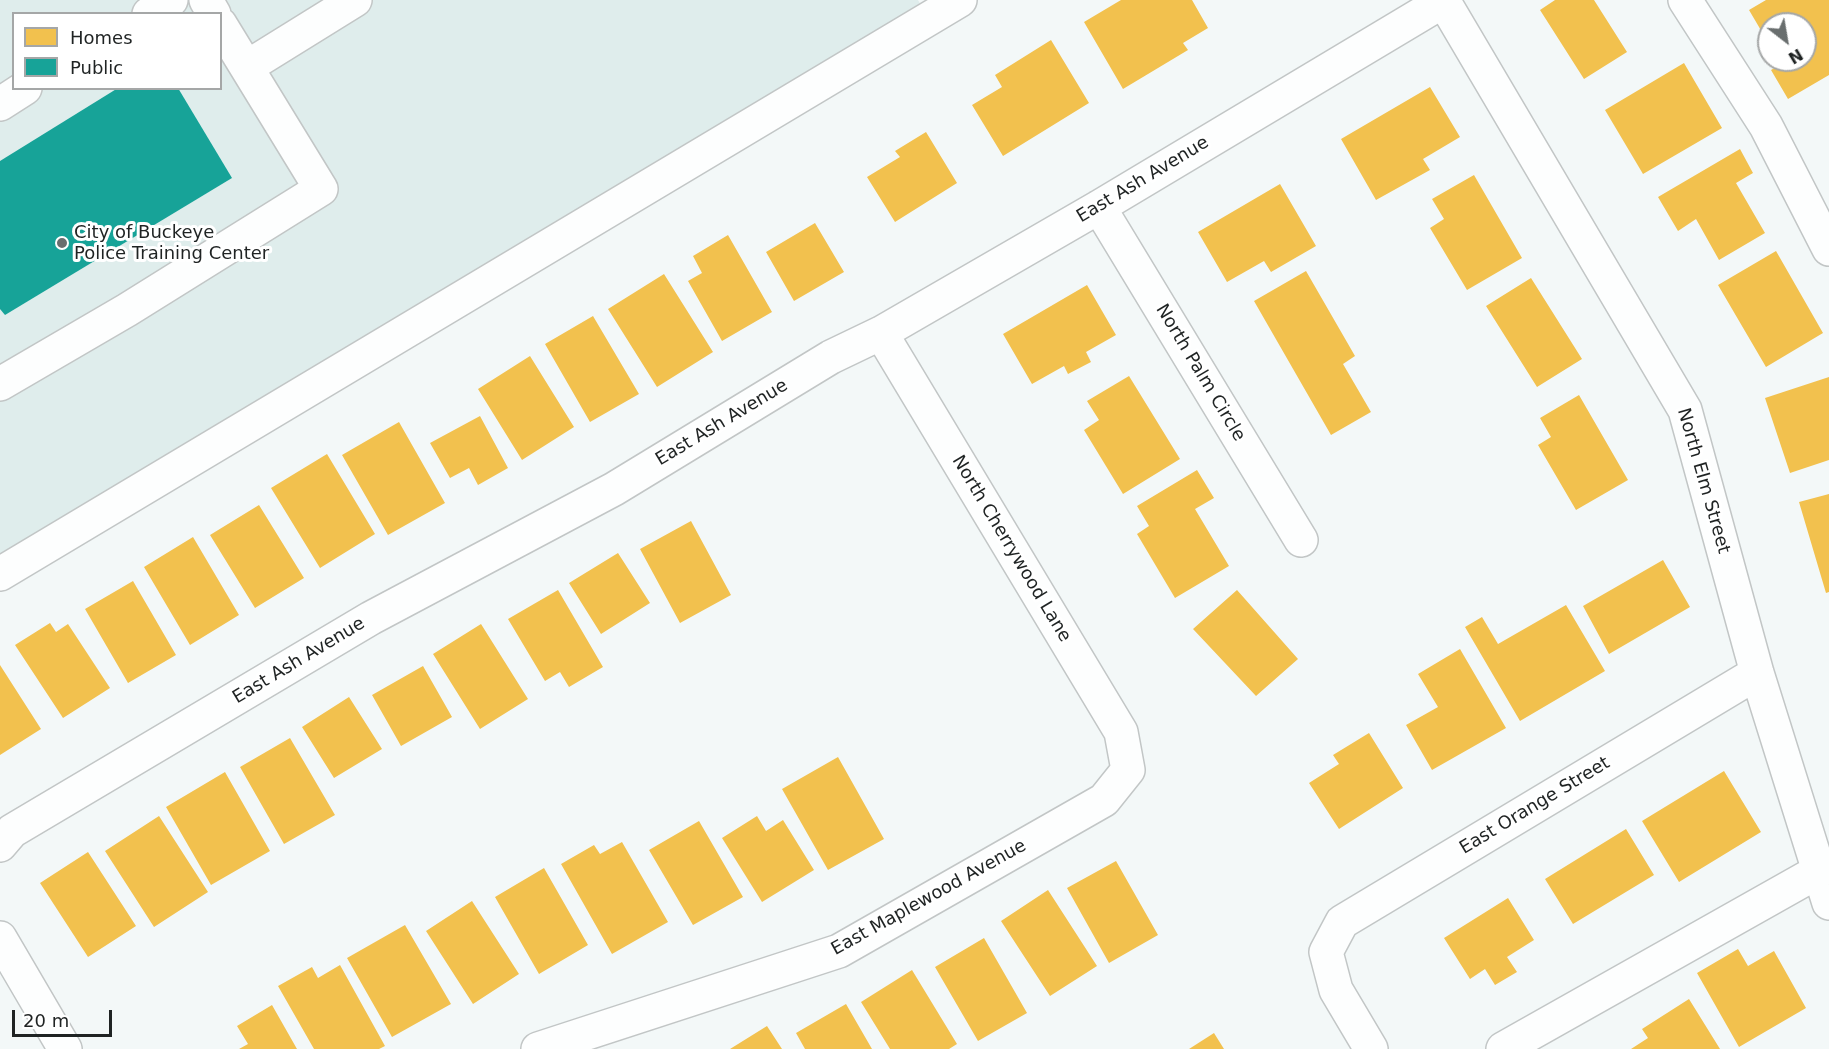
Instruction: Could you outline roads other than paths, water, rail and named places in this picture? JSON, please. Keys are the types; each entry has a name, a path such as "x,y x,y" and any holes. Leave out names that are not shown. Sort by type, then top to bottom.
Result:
{"street":[{"path":"152,12 171,0"},
{"path":"247,67 355,0"},
{"path":"0,574 960,0"},
{"name":"East Ash Avenue","path":"0,845 12,831 371,618 614,489 831,357 881,333 1099,207 1444,0"},
{"name":"North Elm Street","path":"1444,0 1685,410 1757,673 1829,903"},
{"path":"1685,0 1766,126 1829,249"},
{"path":"0,384 127,310 321,189 222,27"},
{"path":"0,104 22,90"},
{"name":"North Palm Circle","path":"1099,207 1301,540"},
{"name":"North Cherrywood Lane","path":"881,333 1121,732 1128,770"},
{"name":"East Orange Street","path":"1371,1049 1336,990 1326,951 1342,922 1757,673"},
{"name":"East Maplewood Avenue","path":"538,1049 839,951 1104,800 1128,770"},
{"path":"1503,1049 1819,871"},
{"path":"0,938 65,1049"}],"place":[{"name":"City of Buckeye Police Training Center","path":"62,243"}]}
